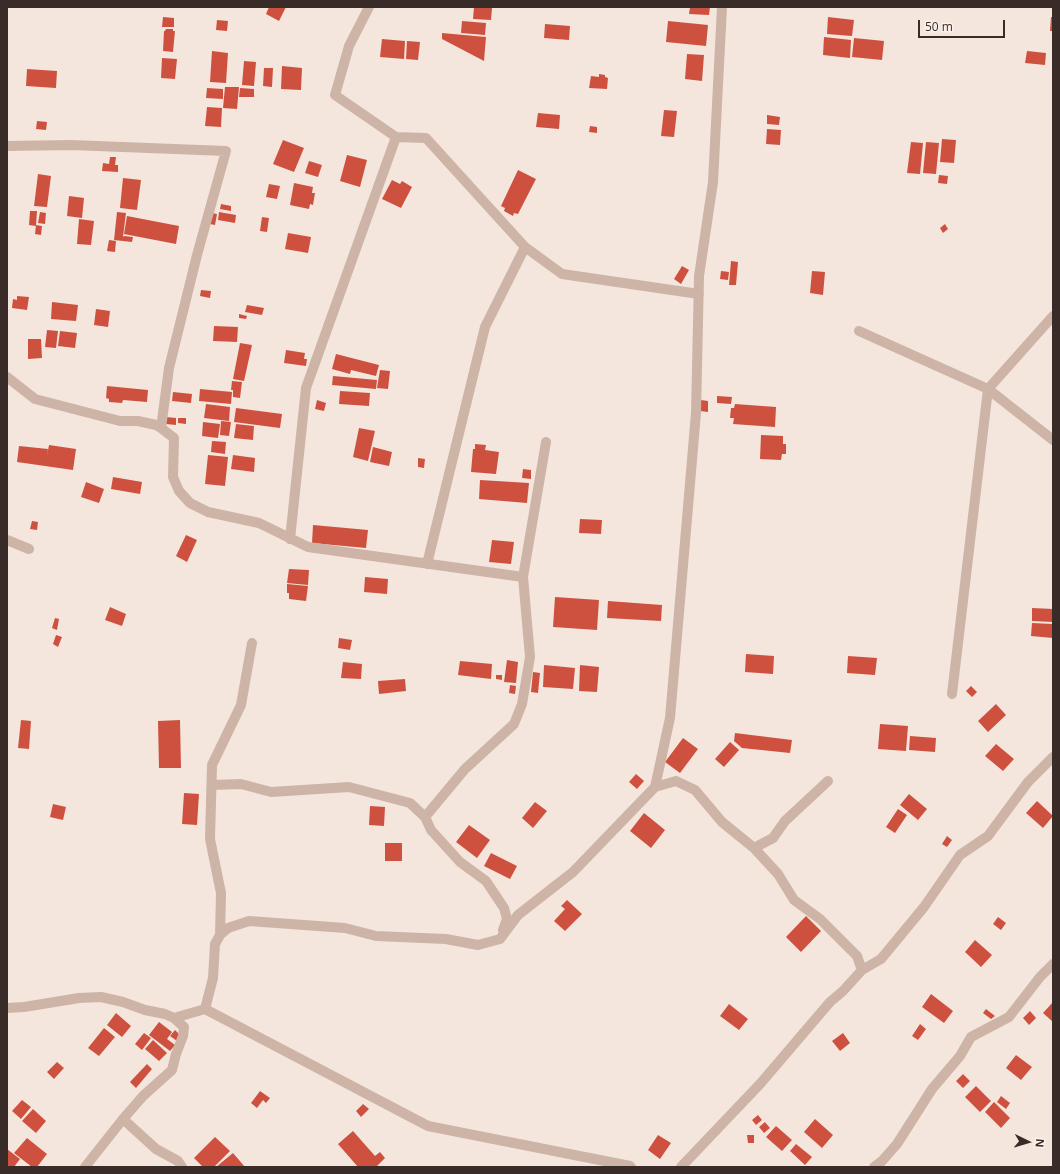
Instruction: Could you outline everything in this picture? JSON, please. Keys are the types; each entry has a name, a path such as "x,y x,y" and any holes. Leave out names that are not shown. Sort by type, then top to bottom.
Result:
{"street":[{"path":"369,7 349,46 335,95 396,137 426,138 525,247 562,274 699,294"},
{"path":"205,1009 213,978 215,944 220,935 228,928 249,921 345,928 376,936 446,939 478,945 500,939 518,914 573,872 655,786 670,718 696,413 699,276 713,182 722,7"},
{"path":"290,539 306,388 396,137"},
{"path":"7,146 71,145 226,151 197,255 169,368 161,428"},
{"path":"427,564 485,327 525,247"},
{"path":"952,694 988,389 1053,316"},
{"path":"859,331 988,389 1053,440"},
{"path":"7,377 35,399 120,421 138,421 156,425 161,428 174,438 173,477 179,491 190,503 208,512 259,524 308,547 524,577"},
{"path":"425,818 465,769 514,724 522,704 530,658 524,577 546,442"},
{"path":"7,540 29,549"},
{"path":"220,935 221,893 210,840 212,765 241,705 252,643"},
{"path":"681,1167 760,1084 830,1002 843,991 862,970 880,958 924,906 960,855 988,836 1028,782 1053,757"},
{"path":"655,786 676,781 695,790 722,822 754,848 778,874 794,900 820,919 857,956 862,970"},
{"path":"754,848 773,838 785,821 828,781"},
{"path":"212,785 241,784 271,792 349,787 410,803 425,818 431,830 460,862 486,881 504,908 507,919 500,939"},
{"path":"874,1167 882,1161 897,1144 932,1089 960,1056 971,1037 1009,1017 1040,977 1053,964"},
{"path":"7,1008 24,1007 79,998 101,997 123,1002 145,1010 165,1014 174,1018 184,1027 183,1036 172,1070 143,1096 85,1167"},
{"path":"174,1018 205,1009 428,1126 631,1167"},
{"path":"123,1119 156,1149 178,1161 182,1167"}],"building":[{"path":"269,7 286,7 279,21 266,14"},
{"path":"474,7 492,8 491,20 473,19"},
{"path":"690,7 710,7 709,15 689,14"},
{"path":"163,17 174,18 174,27 162,27"},
{"path":"828,17 854,20 852,36 827,34"},
{"path":"1051,17 1053,17 1053,31 1050,31"},
{"path":"217,20 228,21 227,31 216,30"},
{"path":"462,21 486,23 485,35 461,33"},
{"path":"668,21 708,25 706,46 666,42"},
{"path":"545,24 570,26 569,40 544,38"},
{"path":"166,29 173,29 173,31 175,31 173,52 163,51 164,31"},
{"path":"442,33 486,37 484,61 442,39"},
{"path":"824,37 851,40 850,58 823,55"},
{"path":"854,38 884,41 882,60 852,57"},
{"path":"382,39 405,41 404,59 380,57"},
{"path":"407,41 420,42 418,60 406,59"},
{"path":"212,51 228,53 226,83 210,82"},
{"path":"1027,51 1046,53 1045,65 1025,63"},
{"path":"687,54 704,55 702,81 685,79"},
{"path":"162,58 177,59 175,79 161,78"},
{"path":"244,61 256,62 254,86 242,85"},
{"path":"282,66 302,68 301,90 281,89"},
{"path":"264,68 273,68 272,87 263,86"},
{"path":"27,69 57,71 56,88 26,86"},
{"path":"599,74 605,75 605,77 608,78 607,89 589,88 591,76 599,77"},
{"path":"225,87 239,87 237,109 223,108"},
{"path":"207,88 223,89 223,99 206,98"},
{"path":"240,88 254,89 254,97 239,97"},
{"path":"207,107 222,108 221,127 205,126"},
{"path":"664,110 677,111 674,137 661,136"},
{"path":"538,113 560,115 559,129 536,127"},
{"path":"767,115 780,117 779,125 767,124"},
{"path":"37,121 47,122 46,130 36,129"},
{"path":"590,126 597,127 597,133 589,132"},
{"path":"767,129 781,130 780,145 766,144"},
{"path":"942,139 956,140 954,163 940,162"},
{"path":"283,140 304,148 294,172 273,164"},
{"path":"911,142 923,143 920,174 907,173"},
{"path":"926,142 939,143 936,174 923,173"},
{"path":"347,155 367,160 360,187 340,181"},
{"path":"110,157 116,157 115,165 118,165 118,172 102,171 103,163 109,164"},
{"path":"309,161 322,165 318,177 305,173"},
{"path":"518,170 536,179 518,214 514,213 513,216 504,211 505,208 501,206"},
{"path":"38,174 51,176 47,207 34,206"},
{"path":"939,175 948,176 947,184 938,183"},
{"path":"123,178 141,180 137,210 120,208"},
{"path":"392,180 400,184 402,181 412,187 401,208 382,199"},
{"path":"294,183 313,187 312,193 315,193 313,205 310,204 309,209 290,205"},
{"path":"269,184 280,186 277,199 266,197"},
{"path":"69,196 84,198 82,218 67,216"},
{"path":"221,204 231,206 231,211 220,209"},
{"path":"30,211 37,211 36,226 29,225"},
{"path":"40,212 46,213 45,224 38,223"},
{"path":"117,212 126,213 123,237 133,237 132,242 114,240"},
{"path":"219,212 236,215 235,223 218,220"},
{"path":"212,213 217,214 215,225 210,224"},
{"path":"127,216 179,226 176,244 124,234"},
{"path":"262,217 269,218 267,232 260,231"},
{"path":"79,219 94,221 91,245 77,244"},
{"path":"945,224 948,229 943,233 940,228"},
{"path":"36,225 42,226 41,235 35,234"},
{"path":"288,233 311,237 308,253 285,249"},
{"path":"109,240 116,241 115,252 107,251"},
{"path":"731,261 738,262 736,285 729,285"},
{"path":"682,266 689,270 681,284 674,279"},
{"path":"721,271 729,272 728,280 720,279"},
{"path":"812,271 825,272 823,295 810,293"},
{"path":"201,290 211,291 210,298 200,296"},
{"path":"17,296 29,297 27,310 12,308 13,299 17,300"},
{"path":"52,302 78,305 76,321 51,319"},
{"path":"247,305 264,308 262,315 245,312"},
{"path":"96,309 110,311 108,327 94,325"},
{"path":"239,314 247,316 246,319 239,318"},
{"path":"214,326 238,327 237,342 213,341"},
{"path":"47,330 58,331 56,348 45,347"},
{"path":"60,331 77,333 75,348 58,346"},
{"path":"28,339 41,339 42,358 28,359"},
{"path":"240,343 252,345 244,381 233,379"},
{"path":"286,350 305,353 304,359 307,359 306,366 284,363"},
{"path":"336,354 379,365 376,376 351,370 350,374 332,369"},
{"path":"380,370 390,371 388,389 377,388"},
{"path":"333,376 377,380 376,389 332,385"},
{"path":"232,381 242,382 240,398 233,397 233,390 231,390"},
{"path":"107,386 148,390 147,402 123,400 122,403 109,402 109,399 106,398"},
{"path":"200,389 232,392 231,404 199,401"},
{"path":"340,391 370,393 369,406 339,404"},
{"path":"173,392 192,394 191,403 172,401"},
{"path":"717,396 732,397 731,404 717,403"},
{"path":"317,400 326,403 324,411 315,409"},
{"path":"701,400 708,401 708,412 700,411"},
{"path":"206,404 230,407 229,421 204,418"},
{"path":"735,404 776,407 775,427 733,424 734,418 730,418 731,408 734,408"},
{"path":"236,408 282,414 280,428 234,422"},
{"path":"166,417 176,418 176,425 166,424"},
{"path":"178,418 186,418 186,424 178,423"},
{"path":"221,421 231,422 229,436 220,435"},
{"path":"203,422 220,424 218,438 202,436"},
{"path":"236,424 254,426 253,440 234,438"},
{"path":"359,428 375,431 368,461 353,457"},
{"path":"761,435 783,436 783,444 786,444 786,454 782,454 781,460 760,459"},
{"path":"212,441 226,442 225,454 211,452"},
{"path":"475,444 486,445 485,450 499,452 496,474 471,472 473,449 475,449"},
{"path":"49,445 76,449 73,470 17,462 19,446 48,449 47,456"},
{"path":"373,447 392,452 389,466 370,462"},
{"path":"208,455 228,457 225,486 205,484"},
{"path":"233,455 255,458 254,472 231,469"},
{"path":"418,458 425,459 424,468 418,467"},
{"path":"523,469 531,470 531,479 522,478"},
{"path":"113,477 142,482 140,494 111,489"},
{"path":"480,480 529,483 527,503 479,499"},
{"path":"86,482 104,489 99,503 81,497"},
{"path":"580,519 602,520 601,534 579,533"},
{"path":"32,521 38,522 37,530 30,529"},
{"path":"313,525 368,530 366,548 312,543"},
{"path":"186,535 197,540 187,562 176,556"},
{"path":"492,540 514,542 511,564 489,562"},
{"path":"289,569 309,570 308,585 287,583"},
{"path":"365,577 388,579 387,594 364,592"},
{"path":"287,584 308,586 306,601 289,599"},
{"path":"555,597 599,600 597,630 553,627"},
{"path":"608,601 662,605 661,621 607,618"},
{"path":"110,607 126,614 122,626 105,620"},
{"path":"1032,608 1053,609 1053,622 1032,621"},
{"path":"55,618 59,619 57,630 52,628"},
{"path":"1032,623 1053,624 1053,638 1031,636"},
{"path":"56,635 62,637 58,647 53,644"},
{"path":"339,638 352,640 350,650 338,648"},
{"path":"746,654 774,656 773,674 745,672"},
{"path":"848,656 877,658 875,675 847,673"},
{"path":"507,660 518,662 516,683 504,682"},
{"path":"460,661 492,664 491,679 458,675"},
{"path":"343,662 362,664 361,679 341,678"},
{"path":"544,665 575,668 573,689 543,687"},
{"path":"580,665 599,667 597,692 579,691"},
{"path":"533,672 540,673 538,693 531,692"},
{"path":"496,675 502,675 502,680 496,679"},
{"path":"405,679 406,691 379,694 378,681"},
{"path":"510,685 516,686 515,694 509,693"},
{"path":"971,686 977,692 972,697 966,691"},
{"path":"996,704 1006,715 988,732 978,721"},
{"path":"21,720 31,721 29,749 18,748"},
{"path":"180,720 181,768 159,768 158,721"},
{"path":"880,724 908,726 906,751 878,749"},
{"path":"735,733 792,740 790,753 742,748 734,741"},
{"path":"910,736 936,738 935,752 909,750"},
{"path":"683,738 698,749 680,773 665,762"},
{"path":"730,742 739,750 724,767 715,759"},
{"path":"996,744 1014,759 1003,771 985,756"},
{"path":"636,774 644,781 637,789 629,782"},
{"path":"184,793 199,794 197,825 182,824"},
{"path":"909,794 927,809 918,820 900,805"},
{"path":"1037,801 1053,816 1043,828 1026,813"},
{"path":"535,802 547,811 533,828 522,818"},
{"path":"53,804 66,807 63,820 50,817"},
{"path":"370,806 385,807 384,826 369,825"},
{"path":"898,809 907,815 895,833 886,827"},
{"path":"644,813 665,830 651,848 630,831"},
{"path":"469,825 490,840 477,858 456,842"},
{"path":"947,836 952,840 947,847 942,844"},
{"path":"385,843 402,843 402,861 385,861"},
{"path":"491,853 517,866 510,879 484,866"},
{"path":"567,900 582,914 565,931 554,921 565,909 561,906"},
{"path":"806,916 821,931 801,952 786,937"},
{"path":"998,917 1006,923 1001,930 993,924"},
{"path":"975,940 992,955 981,967 965,952"},
{"path":"931,994 953,1011 944,1023 922,1007"},
{"path":"1053,1002 1053,1022 1043,1013"},
{"path":"729,1004 748,1019 739,1030 720,1016"},
{"path":"986,1009 995,1016 991,1019 983,1013"},
{"path":"1030,1011 1036,1018 1029,1025 1023,1018"},
{"path":"116,1013 131,1026 122,1037 107,1025"},
{"path":"159,1022 172,1032 167,1039 175,1045 170,1051 149,1035"},
{"path":"920,1024 926,1029 918,1040 912,1036"},
{"path":"104,1028 115,1037 99,1056 88,1048"},
{"path":"175,1030 181,1036 177,1041 170,1036"},
{"path":"144,1033 151,1038 142,1050 135,1044"},
{"path":"843,1033 850,1043 840,1051 832,1041"},
{"path":"153,1040 167,1053 159,1061 145,1049"},
{"path":"1016,1055 1032,1067 1021,1080 1006,1068"},
{"path":"57,1062 64,1068 54,1079 47,1072"},
{"path":"147,1064 152,1069 136,1088 130,1082"},
{"path":"963,1074 970,1081 963,1088 956,1081"},
{"path":"976,1086 991,1101 980,1112 965,1097"},
{"path":"260,1091 270,1098 266,1103 263,1100 257,1108 251,1103"},
{"path":"1001,1096 1010,1103 1006,1109 997,1102"},
{"path":"22,1100 31,1107 21,1119 12,1111"},
{"path":"994,1102 1010,1118 1001,1128 985,1112"},
{"path":"363,1104 369,1109 361,1117 356,1111"},
{"path":"33,1109 46,1121 36,1133 22,1121"},
{"path":"758,1115 762,1120 756,1125 752,1120"},
{"path":"815,1119 833,1135 822,1148 804,1132"},
{"path":"765,1122 770,1128 764,1133 759,1127"},
{"path":"776,1126 792,1140 782,1151 766,1137"},
{"path":"353,1131 375,1156 380,1152 385,1158 376,1167 358,1167 338,1144"},
{"path":"658,1135 671,1143 660,1159 648,1150"},
{"path":"747,1135 754,1135 754,1143 748,1143"},
{"path":"215,1137 230,1151 214,1167 203,1167 194,1158"},
{"path":"27,1138 47,1154 37,1167 32,1167 14,1153"},
{"path":"796,1144 812,1157 805,1165 790,1151"},
{"path":"7,1149 20,1159 14,1167 7,1167"},
{"path":"233,1153 245,1167 216,1167"}]}
